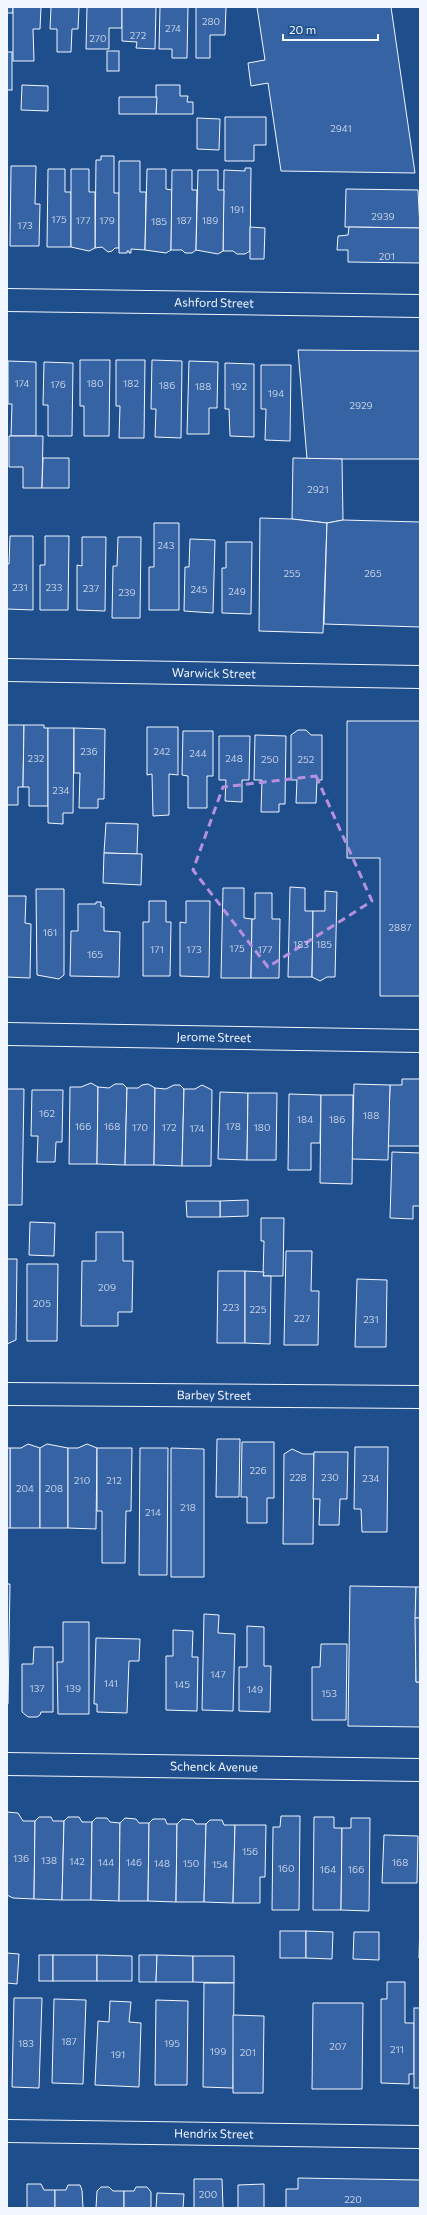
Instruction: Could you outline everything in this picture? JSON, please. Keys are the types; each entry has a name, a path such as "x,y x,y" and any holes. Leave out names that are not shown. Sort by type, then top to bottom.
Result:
{"street":[{"name":"Ashford Street","path":"7,300 420,306"},
{"name":"Warwick Street","path":"7,670 420,677"},
{"name":"Jerome Street","path":"7,1034 420,1041"},
{"name":"Barbey Street","path":"7,1394 420,1397"},
{"name":"Schenck Avenue","path":"7,1764 420,1770"},
{"name":"Hendrix Street","path":"7,2131 420,2137"}],"highlighted area":[{"path":"316,776 372,901 268,967 193,870 223,787"}],"building":[{"path":"7,7 13,7 13,13 7,13"},
{"path":"13,7 41,7 40,29 33,29 34,61 13,61"},
{"path":"51,7 79,7 78,29 72,29 71,52 57,52 57,29 50,29"},
{"path":"87,7 122,7 122,28 109,28 109,49 86,49"},
{"path":"122,7 156,7 155,49 136,48 137,42 122,41"},
{"path":"160,7 188,7 187,58 172,58 172,49 159,49"},
{"path":"196,7 226,7 225,35 210,35 210,58 196,58"},
{"path":"257,7 391,7 415,173 281,171 268,83 251,86 248,63 265,60"},
{"path":"107,51 119,51 119,71 107,71"},
{"path":"7,52 12,52 12,90 7,90"},
{"path":"22,85 48,86 48,111 21,110"},
{"path":"156,85 180,85 180,96 188,96 187,102 193,102 193,114 156,114"},
{"path":"119,97 157,97 156,114 119,114"},
{"path":"225,117 266,117 266,145 254,145 254,161 225,161"},
{"path":"197,118 220,119 219,150 197,149"},
{"path":"101,156 114,156 114,193 119,193 119,248 115,248 108,252 102,247 95,248 96,160 101,160"},
{"path":"119,161 140,161 140,192 146,192 145,250 131,249 131,253 127,251 127,253 119,253"},
{"path":"11,166 36,166 35,204 40,204 39,246 10,246"},
{"path":"245,168 251,168 250,251 245,254 237,254 233,251 223,251 224,170 245,171"},
{"path":"48,169 65,169 65,192 71,192 71,247 47,247"},
{"path":"71,169 89,169 89,192 95,192 95,248 89,251 71,247"},
{"path":"147,169 166,169 166,189 172,190 171,250 166,253 145,250"},
{"path":"172,170 192,170 192,190 197,190 196,250 192,253 185,253 182,250 171,250"},
{"path":"198,170 218,170 218,190 224,190 223,251 218,254 196,250"},
{"path":"346,189 418,190 420,228 345,227"},
{"path":"250,227 265,228 264,259 250,259"},
{"path":"349,227 420,228 420,263 348,262 348,250 337,250 338,236 348,235"},
{"path":"298,350 420,351 420,459 307,459"},
{"path":"80,360 110,360 109,436 84,436 84,406 80,406"},
{"path":"116,360 145,360 144,438 119,438 120,406 116,406"},
{"path":"152,360 182,361 181,438 155,437 156,409 151,409"},
{"path":"8,361 36,362 36,436 11,436 12,404 8,404"},
{"path":"189,361 218,362 217,408 209,408 209,434 187,434"},
{"path":"44,362 73,363 72,436 48,436 48,405 43,405"},
{"path":"225,363 254,364 254,437 230,436 229,409 225,409"},
{"path":"261,365 291,365 290,441 265,440 266,409 261,409"},
{"path":"9,436 43,436 42,488 23,488 23,467 9,467"},
{"path":"43,458 69,458 69,488 42,488"},
{"path":"293,458 342,459 343,520 327,523 292,519"},
{"path":"260,518 292,519 327,523 323,633 259,631"},
{"path":"343,520 420,522 420,627 324,624 327,523"},
{"path":"154,523 179,523 179,610 149,610 149,567 154,567"},
{"path":"10,536 33,536 33,610 7,609 7,564 9,564"},
{"path":"45,536 69,536 68,610 40,610 40,565 45,565"},
{"path":"82,537 106,537 105,611 77,610 77,565 82,566"},
{"path":"118,537 141,537 140,618 112,618 113,566 117,566"},
{"path":"190,539 215,540 213,613 184,611 185,567 189,567"},
{"path":"226,542 252,542 251,614 222,613 222,568 226,568"},
{"path":"347,721 420,721 420,996 380,996 380,858 347,858"},
{"path":"7,725 24,725 23,787 18,787 18,805 7,805"},
{"path":"24,725 44,725 44,728 48,728 48,806 29,806 29,787 23,787"},
{"path":"147,727 178,727 178,775 169,774 169,815 153,816 152,774 147,775"},
{"path":"48,728 74,728 73,813 63,813 63,824 48,823"},
{"path":"74,728 105,729 104,799 98,799 98,808 79,808 80,773 74,773"},
{"path":"298,730 306,730 311,735 322,735 322,780 317,780 316,803 296,803 297,780 291,780 291,735"},
{"path":"183,731 213,731 213,776 207,776 207,808 188,808 188,776 182,775"},
{"path":"255,735 286,736 285,804 279,804 279,812 261,812 262,780 254,780"},
{"path":"219,736 250,736 249,780 242,780 242,802 225,801 226,780 219,780"},
{"path":"106,823 138,824 137,854 104,853"},
{"path":"104,853 142,854 141,885 103,883"},
{"path":"290,887 305,888 305,911 313,911 312,977 288,977"},
{"path":"223,888 244,888 244,918 252,919 251,978 221,978"},
{"path":"36,889 64,889 64,975 59,979 37,975"},
{"path":"325,891 337,892 335,977 327,977 320,981 312,977 313,911 325,911"},
{"path":"255,893 272,893 272,919 280,919 279,978 251,978 252,919 255,919"},
{"path":"7,896 26,896 25,923 31,924 30,978 7,977"},
{"path":"149,901 166,901 166,922 171,922 170,976 143,976 143,922 149,922"},
{"path":"186,901 210,901 209,977 180,976 180,922 186,923"},
{"path":"96,902 101,902 101,907 104,907 104,931 120,932 119,977 70,976 71,931 78,931 78,904 96,904"},
{"path":"402,1079 420,1079 420,1146 388,1146 390,1085 402,1085"},
{"path":"91,1083 98,1087 97,1164 69,1164 70,1087 81,1087"},
{"path":"115,1084 123,1084 127,1088 125,1165 97,1164 98,1087 109,1088"},
{"path":"148,1084 155,1088 154,1165 125,1165 127,1088 138,1088 142,1085"},
{"path":"354,1084 390,1085 388,1160 352,1159"},
{"path":"174,1085 180,1085 184,1089 182,1166 154,1165 155,1088 166,1089"},
{"path":"202,1085 212,1090 211,1166 182,1166 184,1089 195,1089"},
{"path":"7,1089 24,1089 22,1205 7,1205"},
{"path":"32,1090 63,1090 62,1142 56,1142 55,1162 37,1162 38,1136 31,1136"},
{"path":"220,1092 248,1093 247,1160 218,1159"},
{"path":"248,1093 277,1093 276,1160 247,1160"},
{"path":"289,1094 321,1095 320,1143 311,1143 311,1170 288,1170"},
{"path":"321,1095 353,1095 352,1184 320,1183"},
{"path":"392,1152 420,1153 420,1206 413,1206 413,1219 390,1218"},
{"path":"248,1200 248,1216 220,1217 220,1201"},
{"path":"186,1201 220,1201 220,1217 187,1217"},
{"path":"261,1218 284,1218 283,1276 263,1276 264,1241 261,1241"},
{"path":"30,1222 55,1223 54,1256 29,1255"},
{"path":"96,1232 123,1232 123,1261 133,1261 132,1312 118,1312 118,1326 81,1326 82,1261 96,1261"},
{"path":"286,1251 312,1251 311,1291 319,1291 318,1345 284,1345"},
{"path":"7,1259 17,1259 16,1340 7,1344"},
{"path":"27,1264 58,1264 57,1341 27,1341"},
{"path":"218,1271 245,1271 245,1343 217,1343"},
{"path":"245,1271 264,1272 263,1276 271,1276 270,1344 245,1343"},
{"path":"357,1279 387,1280 386,1347 355,1347"},
{"path":"217,1439 240,1439 239,1497 216,1497"},
{"path":"242,1442 274,1442 274,1498 267,1498 267,1523 247,1523 247,1497 241,1497"},
{"path":"28,1444 40,1448 40,1528 10,1528 10,1448 21,1448"},
{"path":"47,1444 68,1448 68,1528 40,1528 40,1448"},
{"path":"87,1444 97,1448 96,1529 68,1528 68,1448 78,1448"},
{"path":"355,1447 388,1447 387,1532 362,1532 361,1509 354,1509"},
{"path":"7,1448 10,1448 10,1528 7,1528"},
{"path":"97,1448 132,1448 131,1511 126,1511 125,1563 102,1563 102,1511 97,1511"},
{"path":"140,1448 168,1448 167,1575 139,1575"},
{"path":"171,1448 204,1449 204,1577 171,1577"},
{"path":"292,1449 303,1454 314,1454 313,1544 283,1544 284,1454"},
{"path":"314,1452 348,1452 347,1499 340,1499 339,1525 319,1525 320,1499 313,1499"},
{"path":"7,1584 10,1584 8,1704 7,1704"},
{"path":"350,1586 416,1587 416,1682 420,1682 420,1727 348,1726"},
{"path":"416,1587 420,1587 420,1618 415,1618"},
{"path":"204,1614 219,1615 218,1633 235,1634 233,1711 202,1710"},
{"path":"415,1618 420,1618 420,1682 416,1682"},
{"path":"63,1622 89,1622 89,1714 58,1714 57,1662 63,1662"},
{"path":"247,1626 264,1627 264,1666 271,1666 270,1712 239,1711 239,1667 247,1667"},
{"path":"173,1630 193,1631 192,1657 198,1657 197,1711 166,1710 166,1656 173,1656"},
{"path":"96,1638 140,1639 139,1661 129,1661 127,1713 97,1712 97,1704 94,1704"},
{"path":"321,1644 347,1644 346,1720 312,1720 312,1667 320,1667"},
{"path":"34,1647 53,1647 53,1712 41,1712 37,1717 28,1717 22,1712 22,1664 33,1664"},
{"path":"7,1812 18,1813 23,1821 35,1821 34,1899 13,1898 7,1895"},
{"path":"281,1816 300,1816 299,1910 272,1910 273,1827 280,1827"},
{"path":"39,1817 51,1817 53,1821 64,1821 62,1900 34,1899 35,1821"},
{"path":"68,1817 79,1817 82,1822 92,1822 91,1900 62,1900 64,1821"},
{"path":"314,1817 334,1817 334,1828 342,1828 341,1910 313,1910"},
{"path":"96,1818 107,1818 110,1822 120,1823 119,1901 91,1900 92,1822"},
{"path":"125,1818 136,1819 139,1823 149,1823 148,1901 119,1901 120,1823"},
{"path":"351,1818 370,1818 369,1911 341,1910 342,1828 351,1828"},
{"path":"153,1819 165,1819 167,1824 177,1824 176,1902 148,1901 149,1823"},
{"path":"182,1819 193,1820 196,1824 206,1824 204,1902 176,1902 177,1824"},
{"path":"210,1820 222,1820 224,1825 235,1825 233,1903 204,1902 206,1824"},
{"path":"235,1825 266,1825 265,1877 260,1877 260,1903 233,1903"},
{"path":"384,1835 418,1836 417,1883 382,1883"},
{"path":"420,1922 420,1959 419,1958"},
{"path":"280,1931 306,1931 306,1958 280,1958"},
{"path":"306,1931 333,1932 332,1959 306,1958"},
{"path":"354,1932 379,1932 379,1960 353,1959"},
{"path":"7,1953 19,1954 17,1984 7,1983"},
{"path":"39,1955 53,1955 53,1981 39,1981"},
{"path":"53,1955 97,1955 97,1981 53,1981"},
{"path":"97,1955 132,1956 132,1981 97,1981"},
{"path":"139,1955 157,1955 156,1982 139,1982"},
{"path":"157,1955 193,1956 193,1982 156,1982"},
{"path":"193,1956 234,1956 234,1983 193,1982"},
{"path":"387,1982 405,1982 405,2023 414,2023 414,2074 409,2074 409,2084 381,2083 381,1999 387,1999"},
{"path":"204,1983 234,1983 233,2088 203,2087"},
{"path":"14,1998 42,1998 39,2088 12,2087"},
{"path":"54,1999 86,2000 83,2084 52,2083"},
{"path":"156,2000 188,2001 187,2085 155,2085"},
{"path":"110,2001 131,2002 129,2022 141,2023 139,2087 95,2085 98,2021 109,2022"},
{"path":"313,2003 363,2003 362,2089 312,2089"},
{"path":"414,2008 420,2008 420,2088 414,2088"},
{"path":"233,2015 264,2016 263,2093 233,2093"},
{"path":"298,2178 420,2180 420,2208 286,2208 286,2189 298,2189"},
{"path":"194,2179 222,2179 223,2208 194,2208"},
{"path":"27,2184 41,2184 44,2190 55,2190 55,2208 27,2208"},
{"path":"264,2184 264,2208 238,2208 238,2185"},
{"path":"68,2185 80,2185 82,2190 83,2208 55,2208 55,2190 66,2190"},
{"path":"101,2187 109,2187 113,2191 124,2191 124,2208 96,2208 97,2191"},
{"path":"136,2187 147,2187 151,2192 151,2208 124,2208 124,2191 134,2191"},
{"path":"157,2193 184,2194 183,2208 156,2208"}]}
